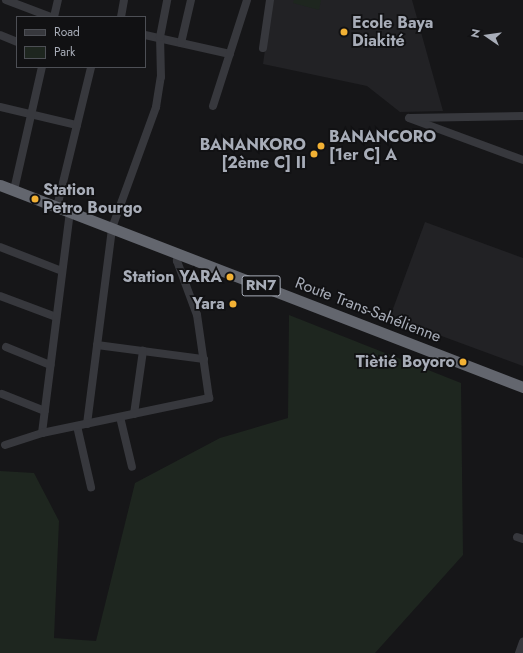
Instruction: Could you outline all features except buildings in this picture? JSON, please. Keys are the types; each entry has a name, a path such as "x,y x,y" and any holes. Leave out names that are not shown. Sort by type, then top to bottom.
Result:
{"highway":[{"name":"Route Trans-Sahélienne","path":"0,185 523,386"}],"street":[{"path":"52,16 58,0"},
{"path":"121,16 124,0"},
{"path":"87,424 112,228 156,108 161,77 160,37 167,0"},
{"path":"182,43 191,0"},
{"path":"213,106 230,54 244,0"},
{"path":"263,48 270,0"},
{"path":"10,1 49,16"},
{"path":"146,35 160,37 230,54"},
{"path":"0,36 16,42"},
{"path":"14,190 42,68"},
{"path":"57,208 91,68"},
{"path":"0,107 77,125"},
{"path":"523,116 409,118 523,160"},
{"path":"42,433 70,212"},
{"path":"0,246 62,271"},
{"path":"5,445 42,433 209,398 197,315 177,261 179,254"},
{"path":"0,296 56,317"},
{"path":"97,346 204,359"},
{"path":"6,347 50,365"},
{"path":"134,414 143,352"},
{"path":"2,394 45,411"},
{"path":"120,417 132,467"},
{"path":"77,426 91,487"},
{"path":"519,653 523,642"}],"shaded area":[{"name":"Ecole Baya Diakité","path":"272,0 412,0 443,111 400,112 367,86 263,64"},
{"path":"425,222 523,258 523,366 390,317"}],"green space":[{"path":"294,0 321,0 319,10 293,3"},
{"path":"289,315 461,383 463,555 375,653 0,653 0,471 34,473 59,521 54,638 96,641 135,483 220,438 288,418"}],"place":[{"name":"Ecole Baya Diakité","path":"344,32"},
{"name":"BANANCORO [1er C] A","path":"321,146"},
{"name":"BANANKORO [2ème C] II","path":"314,154"},
{"name":"Station Petro Bourgo","path":"35,199"},
{"name":"Station YARA","path":"230,277"},
{"name":"Yara","path":"233,304"},
{"name":"Tiètié Boyoro","path":"463,362"}]}
